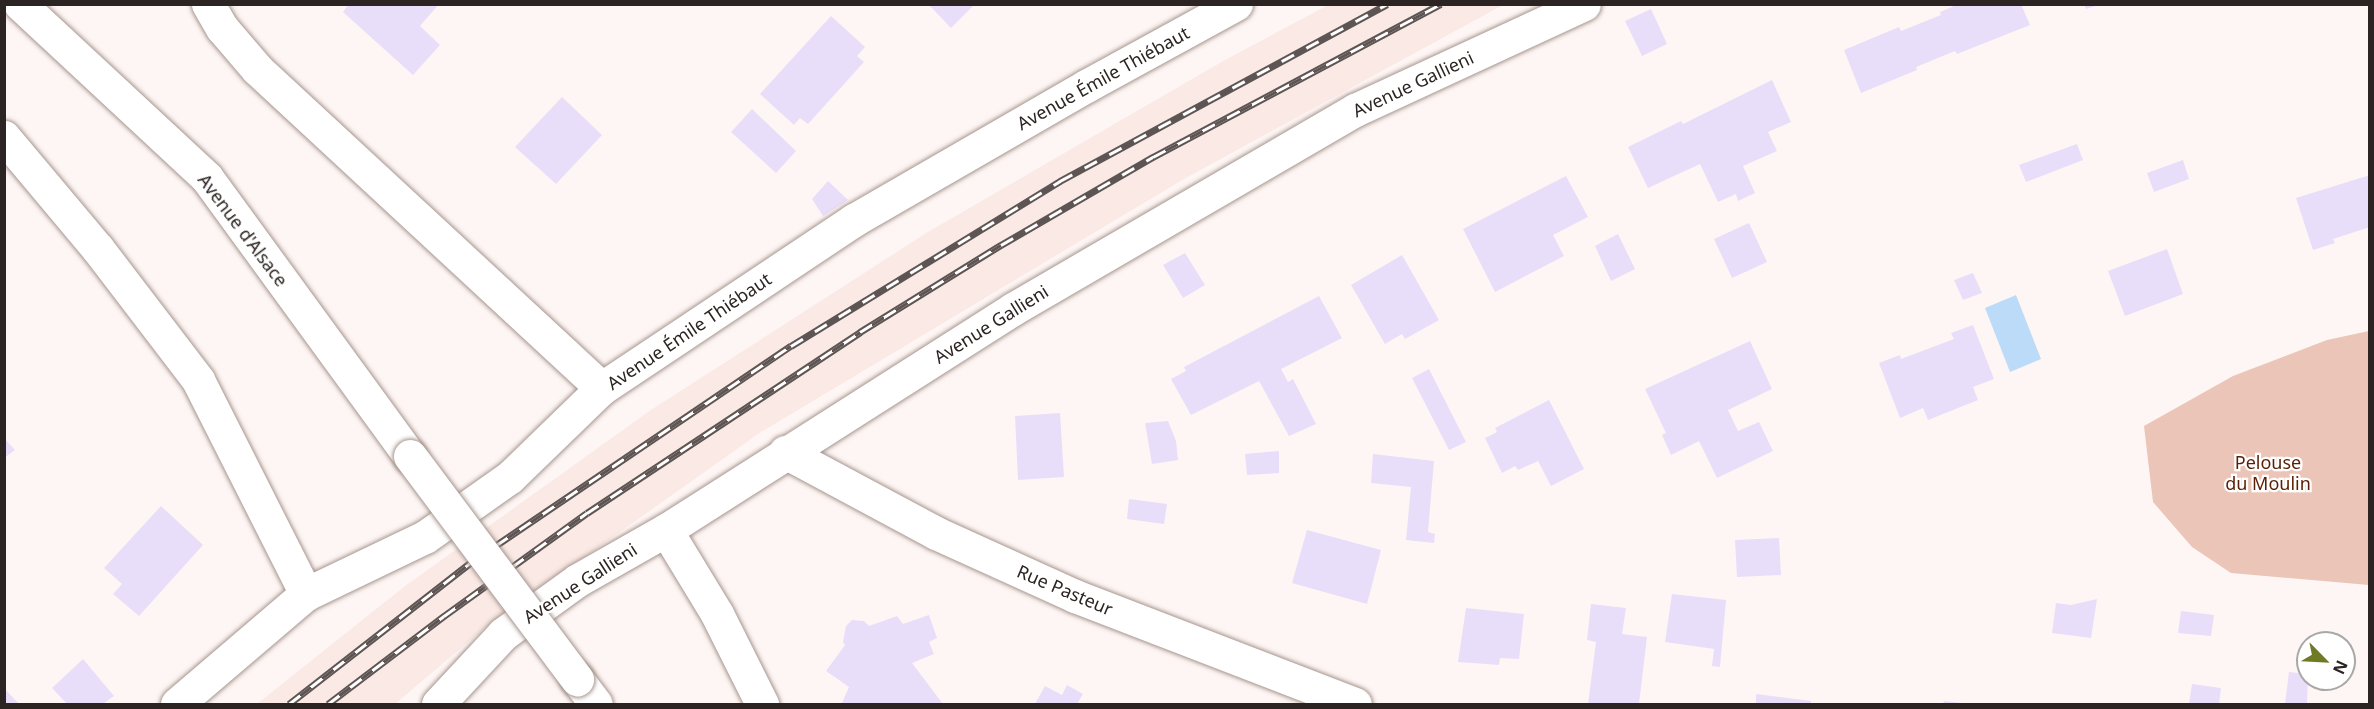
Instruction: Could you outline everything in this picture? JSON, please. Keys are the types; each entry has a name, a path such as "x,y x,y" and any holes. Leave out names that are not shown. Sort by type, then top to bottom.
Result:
{"street":[{"name":"Avenue d'Alsace","path":"21,4 207,178 586,692"},
{"path":"208,4 222,28 257,69 602,388"},
{"name":"Avenue Émile Thiébaut","path":"177,705 306,594 425,537 510,477 602,388 854,220 1086,86 1236,4"},
{"name":"Avenue Gallieni","path":"438,705 503,633 578,580 666,530 785,452 1013,309 1355,110 1584,4"},
{"path":"4,137 98,249 198,380 306,594"},
{"name":"Rue Pasteur","path":"785,452 936,533 1075,596 1355,705"},
{"path":"666,530 717,614 762,705"}],"shaded area":[{"path":"1328,5 1503,5 1184,179 761,432 487,626 395,704 257,704 405,586 651,410 928,232 1225,60"}],"green space":[{"name":"Pelouse du Moulin","path":"2369,331 2369,585 2231,573 2192,547 2153,502 2144,426 2233,376 2327,340"}],"water":[{"path":"2016,295 2041,359 2010,372 1985,308"}],"building":[{"path":"349,4 439,4 420,26 440,45 413,75 343,12"},
{"path":"928,4 975,4 951,28"},
{"path":"1959,4 2021,4 2030,25 1957,54 1955,51 1916,67 1917,70 1861,93 1844,50 1899,27 1901,31 1941,15 1940,12"},
{"path":"2084,4 2099,4 2099,5 2086,9"},
{"path":"1651,9 1667,44 1642,56 1625,21"},
{"path":"831,16 865,47 857,56 864,62 808,124 800,118 794,125 760,94"},
{"path":"1772,80 1791,122 1768,132 1777,151 1743,166 1755,193 1738,201 1736,194 1718,202 1700,164 1648,188 1628,147 1681,121 1683,124"},
{"path":"562,97 602,135 556,184 515,147"},
{"path":"752,109 796,151 776,173 731,132"},
{"path":"2077,144 2083,160 2026,182 2019,165"},
{"path":"2183,160 2189,179 2154,192 2147,173"},
{"path":"2370,175 2370,227 2333,239 2335,243 2313,250 2296,198"},
{"path":"1566,176 1588,217 1553,235 1564,256 1495,292 1463,229"},
{"path":"828,181 848,200 823,216 812,199"},
{"path":"1749,223 1767,262 1732,278 1714,239"},
{"path":"1618,234 1635,269 1611,281 1595,246"},
{"path":"2167,249 2183,294 2125,316 2108,271"},
{"path":"1185,253 1205,285 1183,298 1163,265"},
{"path":"1402,255 1439,320 1405,339 1402,334 1385,344 1351,285"},
{"path":"1973,273 1982,293 1963,300 1954,280"},
{"path":"1319,296 1342,338 1281,369 1288,382 1293,379 1316,424 1289,436 1259,381 1191,415 1171,379 1186,371 1184,367"},
{"path":"1973,325 1994,379 1973,387 1978,400 1928,420 1923,408 1900,418 1879,363 1900,355 1901,359 1954,339 1951,333"},
{"path":"1750,341 1772,389 1728,410 1738,431 1759,422 1773,451 1717,478 1699,441 1671,455 1662,435 1666,433 1645,389"},
{"path":"1429,369 1466,442 1449,450 1412,378"},
{"path":"1549,400 1584,469 1551,486 1538,461 1518,470 1515,466 1502,473 1485,438 1497,432 1495,428"},
{"path":"1060,413 1064,477 1018,480 1015,416"},
{"path":"1168,421 1176,441 1178,460 1152,464 1145,423"},
{"path":"4,438 15,450 4,458"},
{"path":"1279,451 1279,473 1247,475 1245,454"},
{"path":"1373,454 1434,461 1428,532 1435,534 1434,543 1406,540 1411,487 1371,483"},
{"path":"1129,499 1167,504 1164,524 1127,519"},
{"path":"161,506 203,545 139,616 113,594 122,584 104,568"},
{"path":"1307,530 1381,550 1367,604 1292,583"},
{"path":"1779,538 1781,575 1737,577 1735,540"},
{"path":"1672,594 1726,600 1720,667 1712,666 1714,649 1665,642"},
{"path":"2097,599 2091,638 2052,633 2056,603 2071,605"},
{"path":"1591,604 1626,608 1622,634 1647,637 1639,704 1588,704 1596,642 1587,640"},
{"path":"1466,608 1524,614 1519,659 1500,658 1499,665 1458,662"},
{"path":"2181,611 2214,615 2211,636 2178,633"},
{"path":"929,615 937,638 929,642 934,654 912,663 943,704 842,703 849,687 826,671 845,645 843,642 846,626 852,620 864,621 869,626 897,616 903,624"},
{"path":"83,659 114,696 103,704 67,704 52,688"},
{"path":"2289,672 2296,673 2296,691 2307,691 2307,704 2285,704"},
{"path":"2192,684 2221,688 2219,704 2189,704"},
{"path":"1067,685 1083,694 1077,704 1035,704 1045,686 1062,695"},
{"path":"4,688 19,704 4,704"},
{"path":"1756,694 1811,701 1811,704 1756,704"},
{"path":"1944,701 1962,703 1962,704 1943,704"}],"railway":[{"path":"289,704 473,561 791,346 1060,181 1387,4"},
{"path":"328,704 444,616 587,513 860,332 1001,245 1153,157 1441,4"}]}
